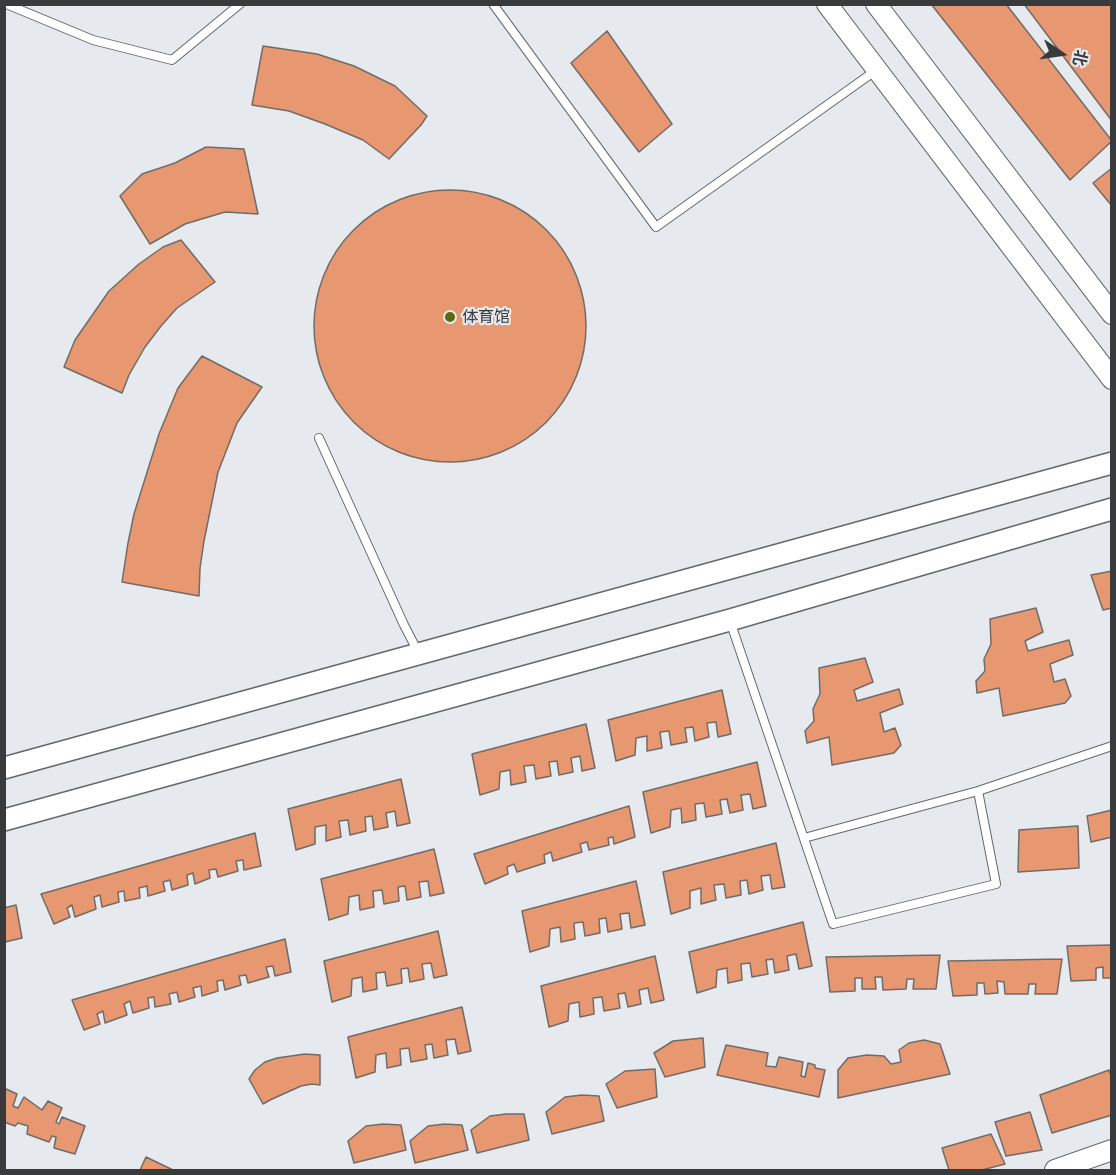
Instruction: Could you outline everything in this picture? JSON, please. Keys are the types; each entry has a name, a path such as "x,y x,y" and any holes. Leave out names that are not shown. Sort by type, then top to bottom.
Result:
{"main road":[{"path":"4,768 1112,463"},
{"path":"4,820 730,620 1112,509"}],"street":[{"path":"827,4 1112,379"},
{"path":"876,4 1112,314"},
{"path":"1055,1170 1112,1150"}],"lane":[{"path":"6,4 93,40 172,60 240,4"},
{"path":"494,4 657,227 876,70"},
{"path":"319,438 404,625 420,654"},
{"path":"730,620 833,924 996,884 978,790"},
{"path":"804,838 978,790 1112,746"}],"building":[{"path":"931,4 1006,4 1112,141 1070,180"},
{"path":"1024,4 1112,4 1112,121"},
{"path":"607,31 672,124 639,152 571,63"},
{"path":"263,46 317,54 354,66 395,86 427,116 389,159 363,140 325,124 289,111 252,105"},
{"path":"206,147 244,149 258,214 225,212 185,224 150,244 120,196 142,174 175,163"},
{"path":"1112,168 1112,206 1093,183"},
{"name":"体育馆","path":"437,190 463,190 490,195 502,200 537,220 547,229 563,250 581,286 586,326 581,366 563,402 547,423 526,439 490,457 463,462 437,462 410,457 386,446 363,432 344,413 319,366 314,339 314,313 319,286 330,262 344,239 363,220 410,195"},
{"path":"181,240 215,282 177,308 161,326 145,347 122,393 64,367 75,340 109,291 139,264 163,247"},
{"path":"202,356 262,387 237,423 218,472 204,541 199,596 122,582 134,514 159,434 178,388"},
{"path":"1112,571 1112,608 1103,610 1091,575"},
{"path":"1036,608 1043,632 1025,641 1028,651 1069,640 1073,655 1050,664 1054,682 1065,679 1071,696 1065,703 1003,716 999,688 977,693 976,681 985,671 984,659 991,644 990,619"},
{"path":"865,658 873,682 854,690 857,701 899,689 903,704 880,713 884,732 895,728 901,745 894,753 832,765 829,737 807,743 805,731 814,721 813,709 820,694 819,668"},
{"path":"722,690 731,734 718,737 716,722 707,723 709,737 695,741 693,727 685,728 687,742 671,745 669,731 660,732 662,748 647,751 647,736 636,738 635,755 616,761 608,720"},
{"path":"586,724 595,768 582,771 580,756 571,758 573,772 559,775 557,761 549,762 551,776 536,779 534,765 524,766 526,782 511,785 510,770 500,772 499,789 480,795 472,754"},
{"path":"757,762 766,806 753,809 750,794 741,795 743,810 730,813 727,799 720,800 722,814 706,817 704,803 695,804 696,820 682,823 681,808 671,810 670,827 651,833 643,792"},
{"path":"401,779 410,823 397,826 395,811 386,813 388,827 374,830 372,816 365,817 366,831 350,835 348,820 339,821 341,837 326,841 326,825 315,827 315,844 296,850 288,809"},
{"path":"629,806 635,837 614,844 613,837 608,838 609,845 589,850 587,842 580,844 582,852 553,861 551,852 544,855 545,863 517,872 514,864 507,867 508,874 485,884 474,854"},
{"path":"1112,810 1112,837 1091,842 1087,816"},
{"path":"1078,826 1079,868 1018,872 1019,830"},
{"path":"255,833 261,866 244,870 243,860 236,861 238,871 218,877 216,869 209,870 210,878 195,884 193,873 187,875 188,885 172,890 170,880 163,882 165,891 148,896 147,886 139,888 140,898 125,901 124,891 118,892 119,902 102,907 100,895 94,897 96,909 75,917 72,905 67,908 70,917 54,924 41,894"},
{"path":"776,843 785,887 772,889 770,875 761,876 763,890 749,894 747,880 740,881 741,895 726,898 724,884 714,885 716,900 701,904 701,888 690,891 690,908 671,914 663,872"},
{"path":"434,849 444,893 430,896 428,881 419,882 421,897 407,900 405,886 398,887 399,901 384,904 382,890 373,891 374,907 360,910 359,895 349,897 348,914 329,920 321,879"},
{"path":"636,881 645,925 631,928 629,913 620,914 622,929 608,932 606,918 599,919 600,933 585,936 583,922 574,923 575,939 561,942 560,927 550,929 549,946 530,952 522,911"},
{"path":"16,905 22,938 5,942 4,908"},
{"path":"803,922 812,966 799,969 796,954 787,956 789,970 775,973 773,959 766,960 768,974 752,977 750,963 741,964 742,980 728,983 727,968 717,970 716,987 697,993 689,952"},
{"path":"438,931 447,975 434,978 431,963 422,964 424,979 410,982 408,968 401,969 402,983 387,986 385,972 376,973 377,989 363,992 362,977 352,979 351,996 332,1002 324,961"},
{"path":"285,939 291,972 275,976 273,966 266,967 269,977 248,983 246,975 239,976 241,985 225,990 223,980 217,981 218,991 202,996 201,986 193,988 195,997 179,1002 177,992 169,994 171,1004 155,1007 154,997 148,998 149,1008 133,1013 130,1001 124,1004 127,1015 105,1023 103,1011 97,1014 100,1024 84,1030 72,1000"},
{"path":"1112,945 1112,978 1103,978 1103,967 1096,968 1096,980 1071,981 1067,946"},
{"path":"940,955 936,989 913,989 914,979 907,979 906,989 883,990 882,977 875,977 876,989 862,989 862,978 855,978 855,991 830,992 826,957"},
{"path":"655,956 664,1000 651,1003 648,988 639,990 641,1004 628,1007 625,993 618,994 620,1008 604,1011 602,997 593,998 594,1014 580,1017 579,1002 569,1004 568,1021 549,1027 541,986"},
{"path":"1062,959 1057,994 1035,994 1036,984 1029,984 1028,994 1005,994 1004,982 997,981 998,993 985,994 984,983 977,983 977,995 953,996 948,961"},
{"path":"462,1007 471,1051 458,1054 455,1039 446,1040 448,1055 434,1058 432,1044 425,1045 427,1059 411,1062 409,1048 400,1049 401,1065 387,1068 386,1053 376,1055 375,1072 356,1078 348,1037"},
{"path":"703,1038 705,1067 665,1077 654,1053 673,1041"},
{"path":"924,1040 940,1044 950,1074 838,1098 838,1070 848,1058 867,1055 884,1056 891,1064 901,1062 899,1050 909,1043"},
{"path":"726,1045 768,1053 766,1066 776,1067 779,1057 803,1062 801,1076 805,1077 808,1063 815,1065 815,1068 825,1070 819,1097 717,1075"},
{"path":"305,1054 320,1055 320,1085 301,1086 263,1104 249,1079 255,1070 265,1062 277,1058"},
{"path":"655,1069 657,1097 617,1108 606,1084 625,1071"},
{"path":"1109,1070 1112,1079 1112,1115 1052,1133 1040,1095"},
{"path":"4,1088 17,1094 13,1106 18,1108 24,1097 42,1110 48,1101 62,1108 56,1122 59,1124 62,1117 85,1126 75,1154 54,1148 56,1137 52,1136 49,1142 27,1134 28,1126 18,1123 15,1126 4,1122"},
{"path":"599,1096 604,1121 552,1134 546,1112 565,1097"},
{"path":"1030,1112 1042,1150 1006,1156 995,1122"},
{"path":"524,1114 529,1140 477,1153 471,1130 490,1116"},
{"path":"401,1125 406,1150 354,1163 348,1141 366,1126"},
{"path":"462,1125 468,1150 415,1163 410,1141 428,1126"},
{"path":"991,1134 1005,1164 982,1170 949,1170 942,1148"},
{"path":"146,1157 173,1170 140,1170"}],"place":[{"name":"体育馆","path":"450,317"}]}
